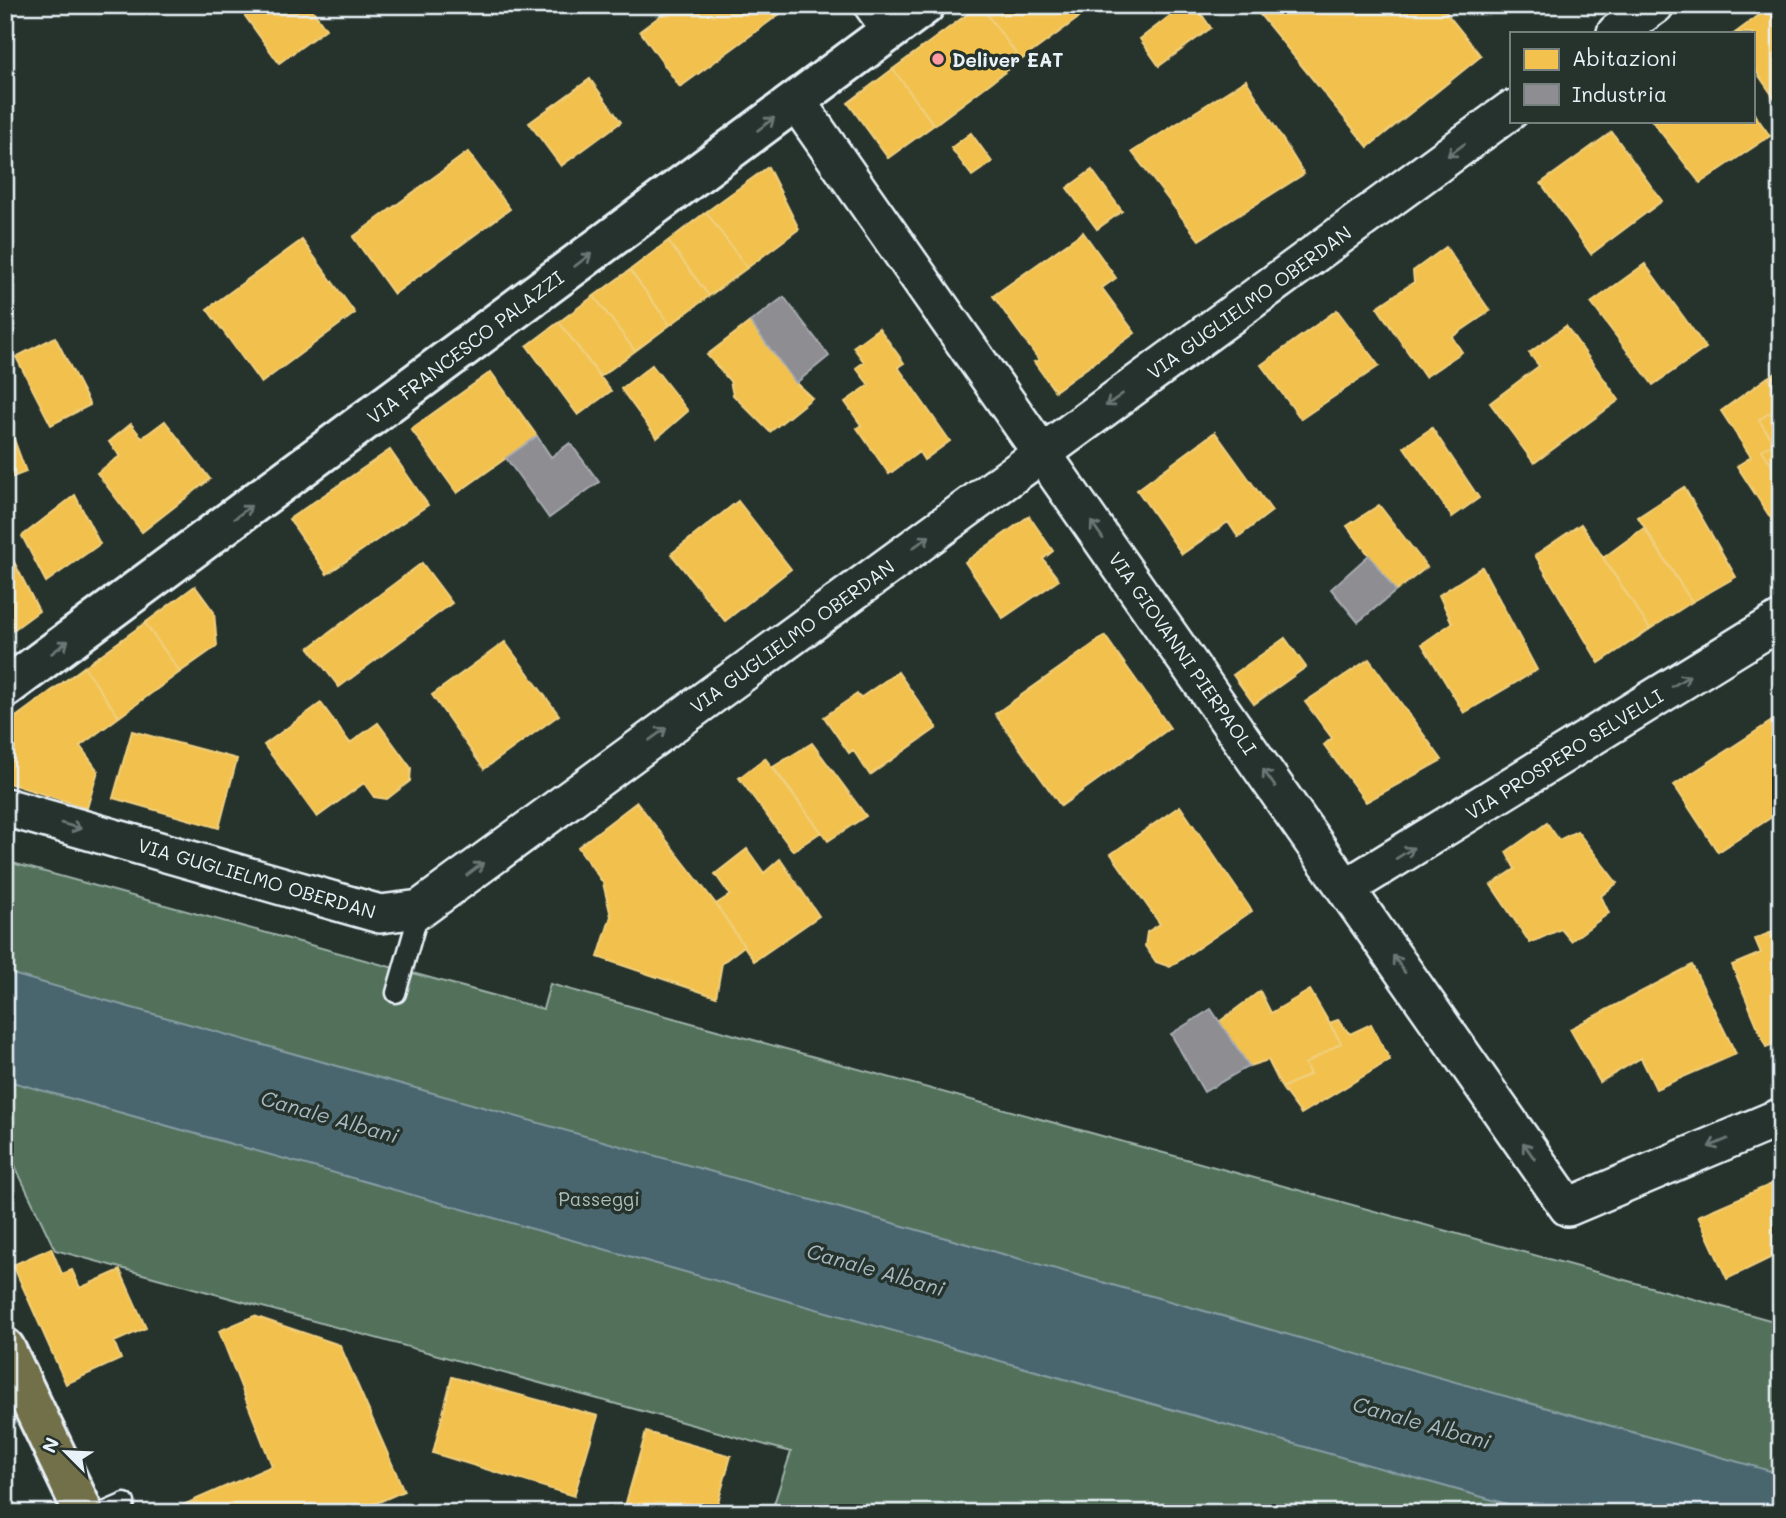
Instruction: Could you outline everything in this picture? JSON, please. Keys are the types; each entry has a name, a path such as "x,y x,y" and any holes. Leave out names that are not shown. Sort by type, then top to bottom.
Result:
{"main road":[{"path":"5,1348 84,1513"}],"street":[{"name":"VIA FRANCESCO PALAZZI","path":"5,688 796,101 882,18 925,5"},
{"path":"1617,32 1655,5"},
{"name":"VIA GIOVANNI PIERPAOLI","path":"796,101 1568,1207 1781,1116"},
{"name":"VIA GUGLIELMO OBERDAN","path":"5,807 380,914 420,909 1510,111"},
{"name":"VIA PROSPERO SELVELLI","path":"1346,888 1781,620"}],"lane":[{"path":"396,993 420,909"},
{"path":"102,1513 125,1503"}],"green space":[{"name":"Passeggi","path":"5,861 543,1009 550,984 1781,1323 1781,1513 964,1513 955,1510 950,1513 771,1513 791,1452 55,1250 5,1145"}],"water":[{"name":"Canale Albani","path":"5,972 1781,1474 1781,1513 1539,1513 5,1080"}],"building: Abitazioni":[{"path":"237,5 309,5 326,29 279,63"},
{"path":"675,5 792,5 680,87 640,31"},
{"path":"980,5 1067,5 1077,19 1021,60"},
{"path":"980,5 1021,60 934,125 893,69"},
{"path":"1067,5 1095,5 1077,19"},
{"path":"1184,5 1195,5 1211,28 1159,66 1140,39"},
{"path":"1264,5 1440,5 1481,56 1368,147 1257,11"},
{"path":"1773,5 1781,5 1781,97 1775,99 1754,68 1754,32 1736,32"},
{"path":"893,69 934,125 888,158 848,103"},
{"path":"590,79 621,122 561,166 529,123"},
{"path":"1246,80 1304,174 1199,240 1132,152"},
{"path":"1754,113 1770,136 1700,183 1653,122 1754,122"},
{"path":"1612,132 1662,201 1591,254 1541,183"},
{"path":"971,133 992,162 972,176 951,148"},
{"path":"468,152 510,209 394,294 353,237"},
{"path":"768,167 799,229 747,268 706,212"},
{"path":"1092,170 1122,211 1097,229 1067,188"},
{"path":"706,212 747,268 709,296 668,241"},
{"path":"1083,232 1116,278 1102,288 1135,333 1055,391 1034,362 1039,360 993,296"},
{"path":"302,240 355,313 261,383 207,309"},
{"path":"668,241 709,296 670,325 630,270"},
{"path":"1446,247 1490,311 1452,337 1462,352 1425,377 1377,307 1414,282 1413,271"},
{"path":"1645,264 1706,348 1653,385 1591,303"},
{"path":"630,270 670,325 635,351 594,296"},
{"path":"594,296 635,351 600,377 559,322"},
{"path":"1337,310 1379,366 1301,419 1261,365"},
{"path":"559,322 611,391 578,415 527,346"},
{"path":"750,322 796,383 812,398 770,432 733,395 730,381 707,355"},
{"path":"1566,326 1619,400 1534,463 1490,403 1539,366 1529,353"},
{"path":"879,328 904,363 898,367 950,441 924,460 919,452 889,474 857,428 861,425 845,402 869,385 856,368 864,362 853,347"},
{"path":"55,337 90,405 51,425 16,357"},
{"path":"652,365 688,411 657,438 621,389"},
{"path":"1781,369 1781,397 1768,377"},
{"path":"491,372 537,436 457,493 411,429"},
{"path":"1768,377 1781,397 1781,405 1759,420 1774,443 1762,450 1781,479 1781,534 1737,466 1751,457 1721,411"},
{"path":"1781,405 1781,479 1762,450 1774,443 1759,420"},
{"path":"5,415 26,472 5,480"},
{"path":"165,421 210,479 142,532 97,473 120,456 109,442 131,424 142,438"},
{"path":"1432,428 1479,498 1452,517 1404,447"},
{"path":"1215,432 1272,511 1238,537 1228,522 1182,554 1137,490"},
{"path":"390,450 428,505 327,574 289,519"},
{"path":"1684,487 1736,577 1692,602 1638,517"},
{"path":"75,495 100,544 46,582 22,536"},
{"path":"738,501 791,569 725,621 671,554"},
{"path":"1379,505 1427,567 1396,591 1347,526"},
{"path":"1029,516 1053,551 1043,559 1059,580 1003,618 965,562"},
{"path":"1581,524 1650,629 1599,663 1535,555"},
{"path":"1644,528 1692,602 1650,629 1603,558"},
{"path":"13,560 39,611 5,636 5,565"},
{"path":"422,563 452,603 339,687 309,648"},
{"path":"1482,567 1537,670 1464,713 1422,644 1452,623 1439,595"},
{"path":"195,586 214,612 217,646 180,672 145,623"},
{"path":"145,623 180,672 119,717 84,667"},
{"path":"1105,636 1170,728 1061,806 995,714"},
{"path":"1285,638 1306,667 1254,704 1233,675"},
{"path":"505,642 559,715 484,769 432,695"},
{"path":"1369,659 1442,760 1366,802 1324,745 1332,738 1305,702"},
{"path":"84,667 119,717 80,746 98,771 87,808 5,782 5,725"},
{"path":"898,672 937,728 870,775 853,750 849,753 824,717 857,694 860,698"},
{"path":"321,703 350,743 378,723 411,768 410,781 387,799 374,797 364,783 317,817 264,745"},
{"path":"1781,715 1781,811 1718,852 1674,785"},
{"path":"132,731 237,759 219,828 113,798"},
{"path":"812,743 866,816 828,841 773,767"},
{"path":"765,758 821,832 793,851 739,778"},
{"path":"637,802 716,904 744,946 722,963 716,997 598,957 611,916 603,883 578,847"},
{"path":"1180,806 1252,911 1170,967 1156,962 1145,946 1147,932 1160,924 1111,854"},
{"path":"1547,823 1559,840 1577,831 1617,883 1601,896 1609,913 1571,941 1561,929 1530,943 1491,885 1515,869 1506,852"},
{"path":"747,849 764,873 780,859 819,916 754,961 716,904 730,895 715,874"},
{"path":"1781,928 1781,1041 1766,1047 1732,965 1761,953 1755,939"},
{"path":"1692,965 1736,1054 1656,1089 1641,1058 1600,1082 1570,1029"},
{"path":"1310,990 1341,1043 1305,1064 1310,1074 1282,1088 1268,1060 1249,1066 1219,1022 1260,991 1271,1013"},
{"path":"1338,1020 1350,1034 1371,1024 1390,1060 1301,1114 1282,1088 1310,1074 1305,1064 1341,1043 1329,1023"},
{"path":"1781,1180 1781,1273 1774,1256 1727,1279 1698,1216"},
{"path":"51,1248 62,1274 72,1270 80,1288 120,1270 146,1328 114,1342 121,1359 66,1384 13,1265"},
{"path":"254,1316 340,1345 404,1491 354,1513 165,1513 272,1466 219,1331"},
{"path":"452,1377 598,1416 574,1496 433,1453"},
{"path":"646,1432 731,1456 715,1513 623,1513"}],"building: Industria":[{"path":"784,297 829,356 796,383 750,322"},
{"path":"537,436 551,457 570,443 599,482 549,518 506,458"},
{"path":"1369,555 1396,591 1358,622 1331,589"},
{"path":"1211,1009 1249,1066 1204,1092 1171,1034"}],"place":[{"name":"Deliver EAT","path":"938,59"}]}
